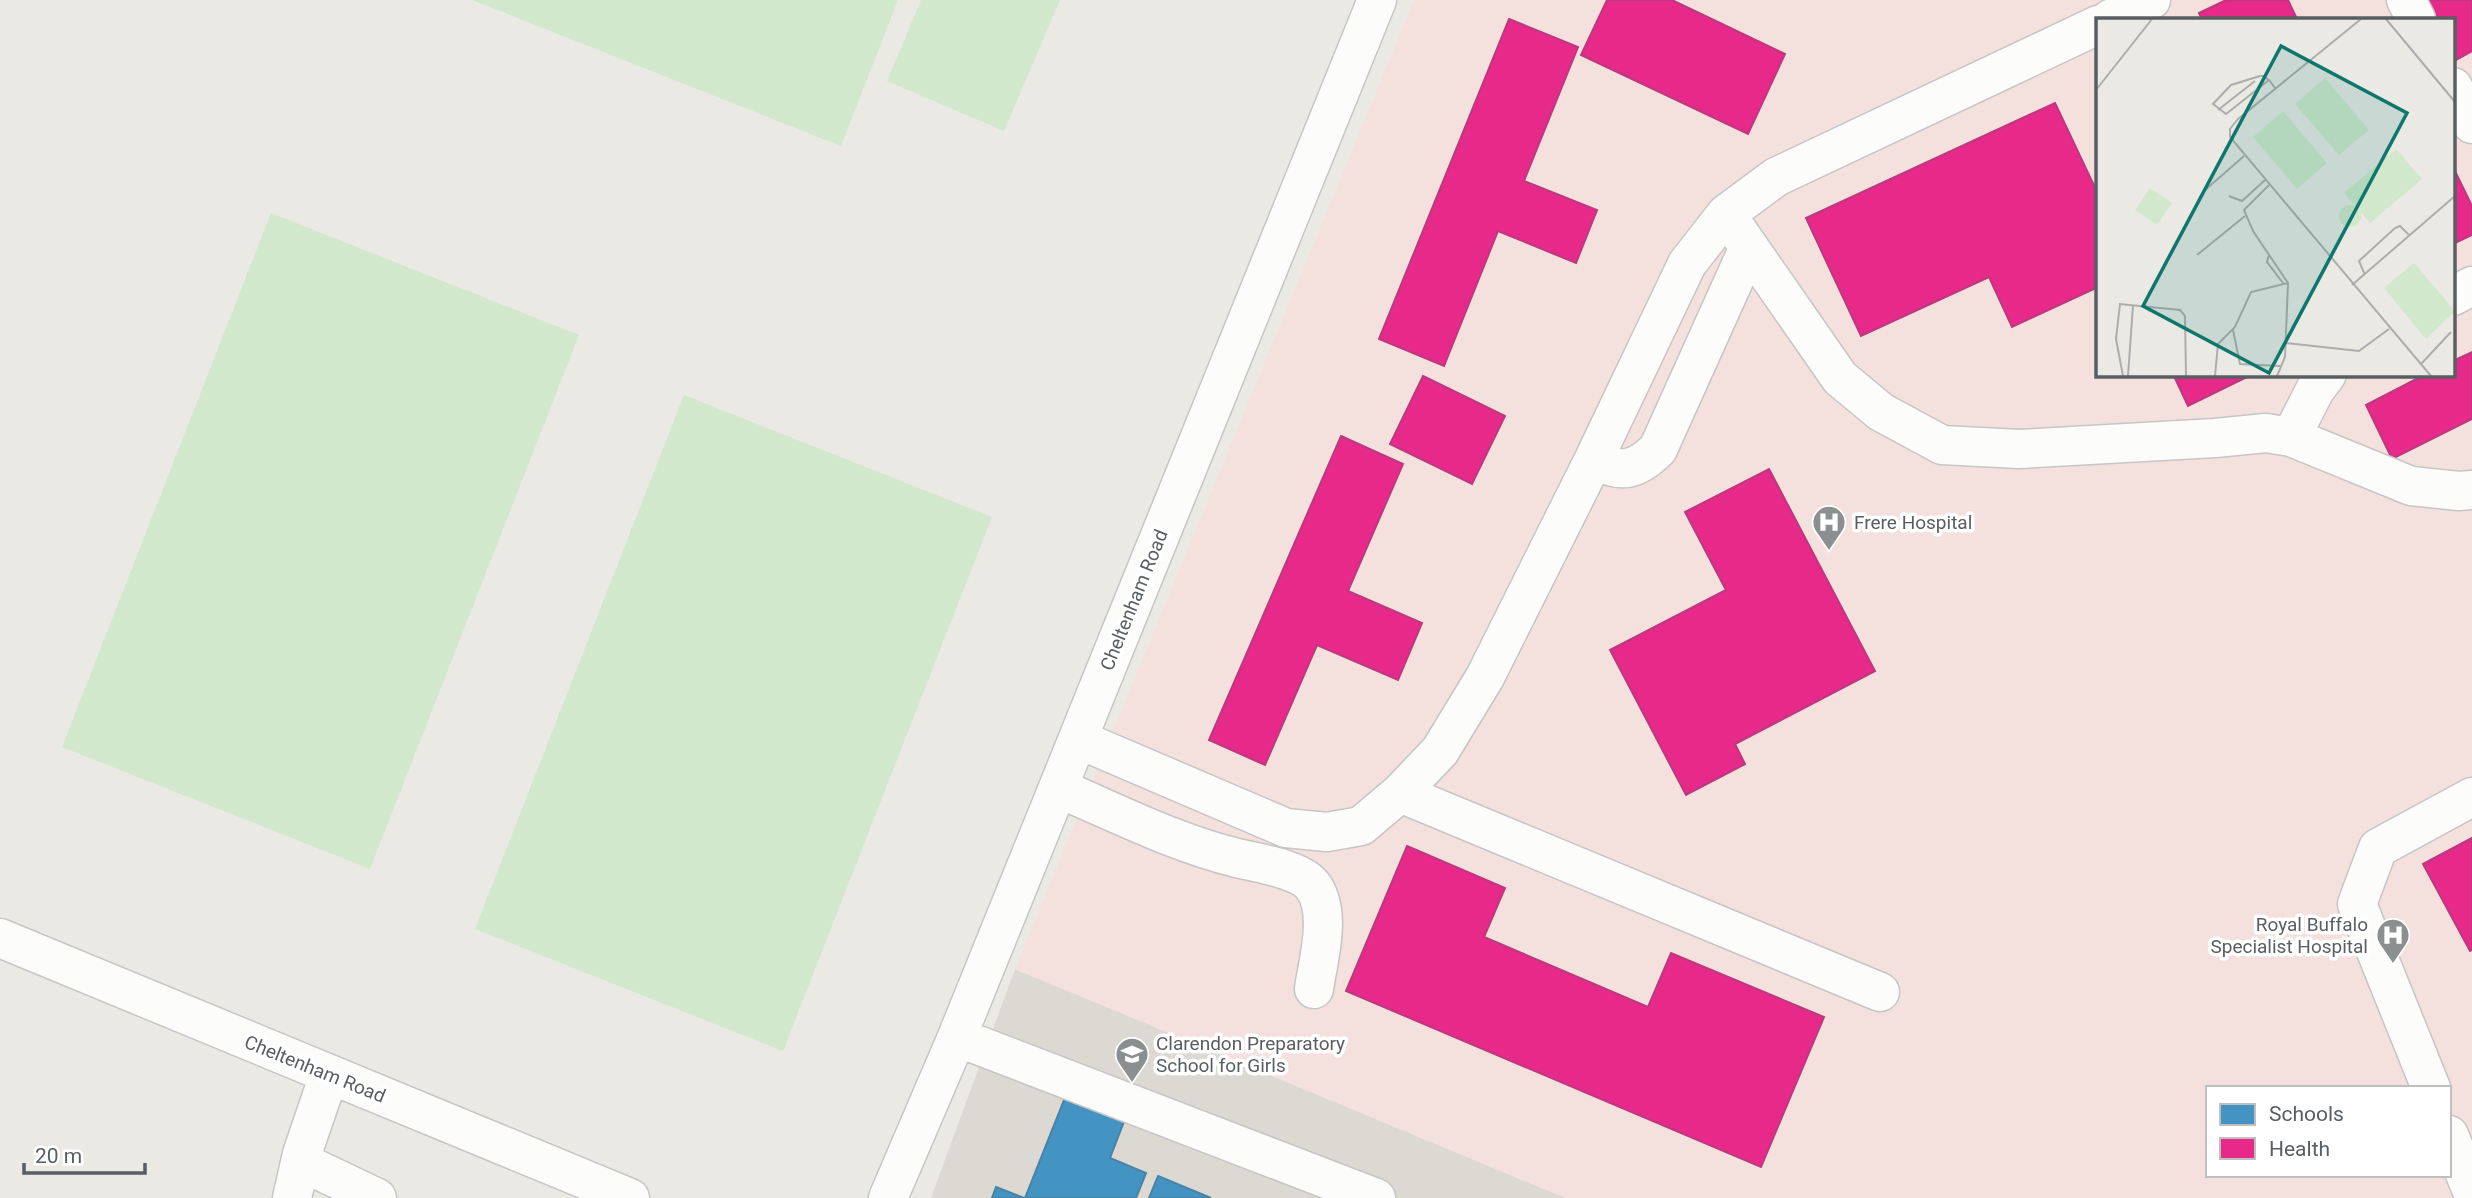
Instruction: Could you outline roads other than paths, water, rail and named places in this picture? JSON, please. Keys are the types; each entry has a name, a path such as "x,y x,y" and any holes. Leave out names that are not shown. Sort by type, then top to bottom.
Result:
{"street":[{"name":"Cheltenham Road","path":"888,1198 957,1037 1377,0"},
{"path":"2112,18 2151,0"},
{"path":"2406,0 2415,18"},
{"path":"1078,739 1286,828 1327,832 1361,825 1400,793 1440,751 1485,677 1594,460 1687,264 1726,214 1776,177 2096,26"},
{"path":"2454,89 2472,124"},
{"path":"1726,214 1840,378 1881,412 1942,445 2019,449 2266,433 2291,437 2411,486 2459,492 2472,490"},
{"path":"1594,460 1612,469 1625,469 1639,464 1658,449 1749,247"},
{"path":"2454,295 2472,286"},
{"path":"2291,437 2315,390 2326,376"},
{"path":"1058,788 1158,831 1221,854 1301,875 1313,886 1324,938 1314,989"},
{"path":"1400,793 1880,992"},
{"path":"2430,1086 2357,904 2378,848 2472,797"},
{"name":"Cheltenham Road","path":"0,938 631,1198"},
{"path":"957,1037 1376,1198"},
{"path":"292,1198 320,1176 330,1075"},
{"path":"2451,1140 2472,1191"},
{"path":"320,1176 377,1198"}],"place":[{"name":"Frere Hospital","path":"1829,552"},
{"name":"Royal Buffalo Specialist Hospital","path":"2393,965"},
{"name":"Clarendon Preparatory School for Girls","path":"1132,1084"}]}
